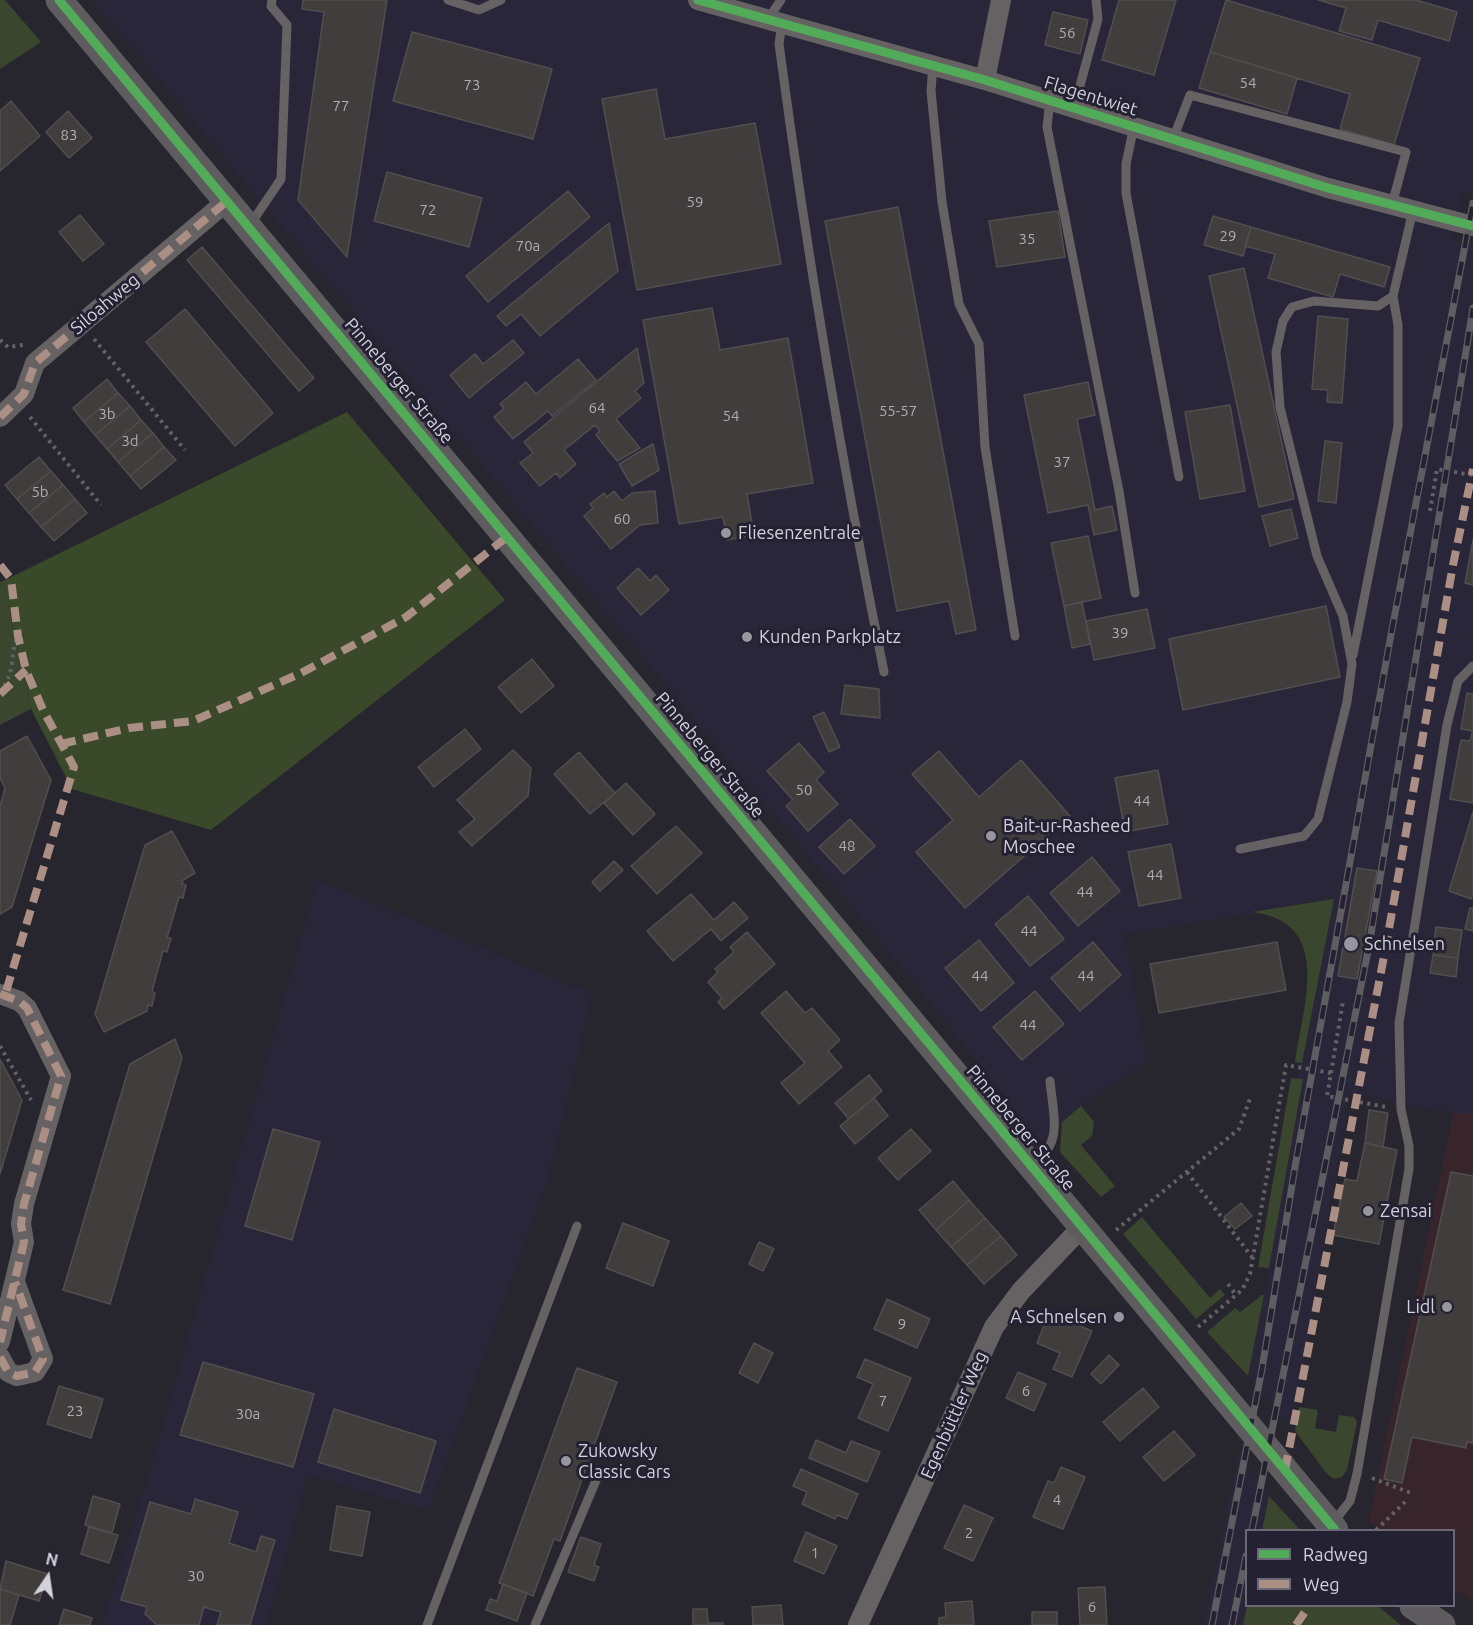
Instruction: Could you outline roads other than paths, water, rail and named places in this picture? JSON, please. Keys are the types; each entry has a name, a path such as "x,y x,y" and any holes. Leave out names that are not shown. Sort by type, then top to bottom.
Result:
{"main road":[{"name":"Pinneberger Straße","path":"59,0 1333,1528"},
{"path":"1416,1607 1442,1625"}],"street":[{"name":"Flagentwiet","path":"698,0 985,80 1328,188 1473,226"},
{"path":"985,80 1001,0"},
{"name":"Siloahweg","path":"0,417 27,389 30,371 35,363 227,201"},
{"path":"0,994 19,1001 27,1008 61,1076 24,1204 21,1224 24,1242 0,1342"},
{"name":"Egenbüttler Weg","path":"858,1625 994,1327 1021,1291 1089,1236"},
{"path":"0,1357 8,1372 17,1376 35,1372 43,1359 15,1282"}],"lane":[{"path":"249,227 281,179 287,25 271,6 272,0"},
{"path":"448,0 479,10 501,0"},
{"path":"781,0 775,21 802,218 854,523 884,672"},
{"path":"1074,108 1098,19 1096,0"},
{"path":"933,65 931,91 942,201 959,304 979,344 985,447 1015,636"},
{"path":"1173,139 1190,95 1406,152 1392,205"},
{"path":"1050,100 1047,128 1104,412 1135,593"},
{"path":"1134,126 1126,164 1126,193 1179,477"},
{"path":"1240,849 1304,836 1318,819 1347,702 1363,594 1398,426 1398,325 1393,296 1401,270 1413,210"},
{"path":"1352,664 1343,616 1317,556 1300,494 1280,407 1276,352 1283,321 1292,307 1314,301 1377,306 1393,296"},
{"path":"1333,1528 1350,1501 1357,1474 1409,1169 1409,1146 1401,1109 1398,1023 1447,725 1458,681 1473,666"},
{"path":"1031,1166 1048,1153 1052,1143 1054,1130 1050,1081"},
{"path":"427,1625 577,1226"},
{"path":"535,1625 600,1471"}],"railway":[{"path":"1212,1625 1262,1369 1295,1167 1390,640 1473,203"},
{"path":"1252,1529 1369,946 1473,308"},
{"path":"1232,1625 1245,1561"}],"place":[{"name":"Fliesenzentrale","path":"726,533"},
{"name":"Kunden Parkplatz","path":"747,637"},
{"name":"Bait-ur-Rasheed Moschee","path":"991,836"},
{"name":"Schnelsen","path":"1351,944"},
{"name":"Zensai","path":"1368,1211"},
{"name":"Lidl","path":"1447,1307"},
{"name":"A Schnelsen","path":"1119,1317"},
{"name":"Zukowsky Classic Cars","path":"566,1461"}]}
